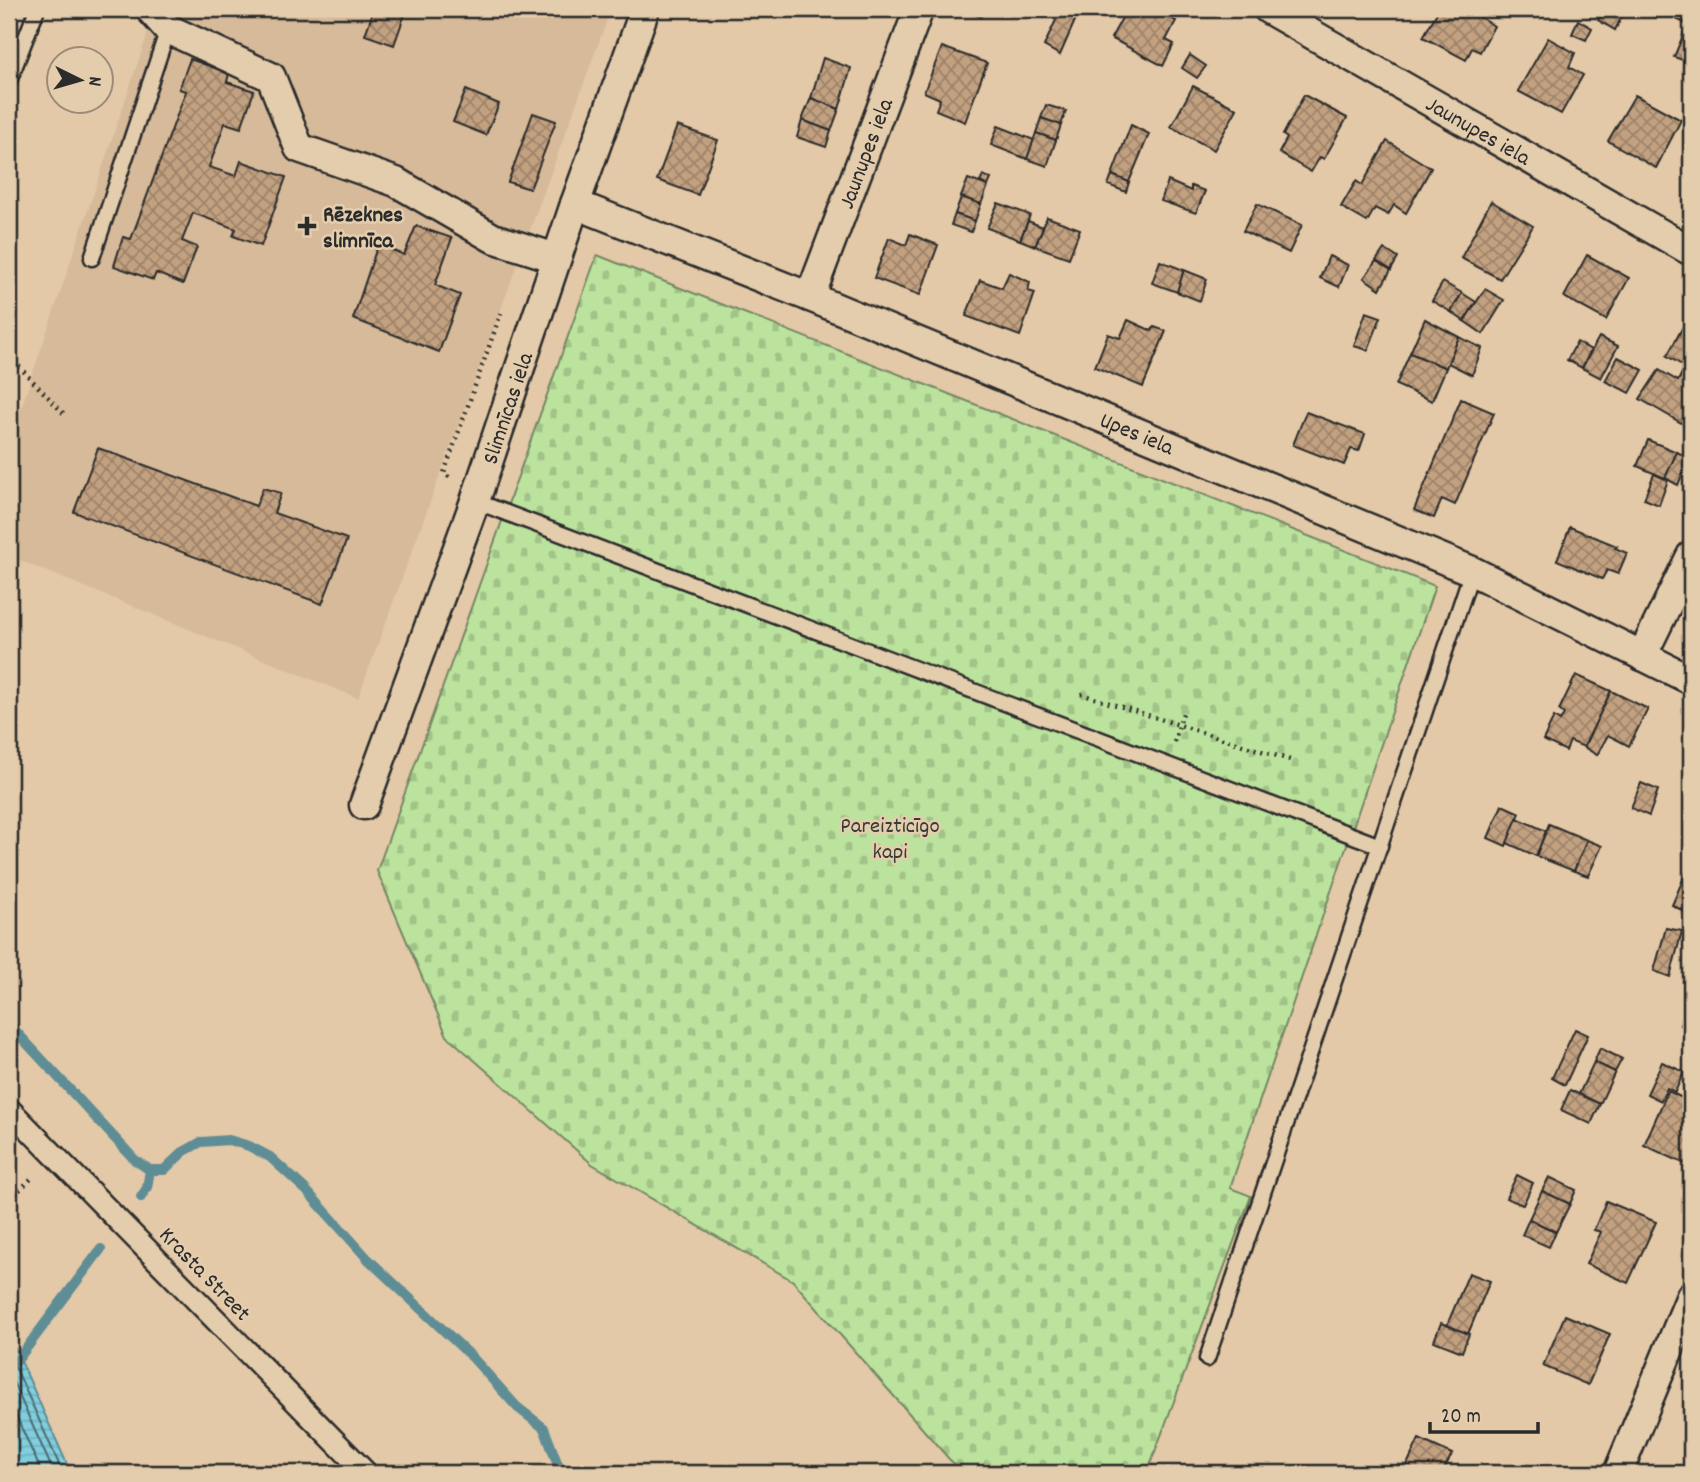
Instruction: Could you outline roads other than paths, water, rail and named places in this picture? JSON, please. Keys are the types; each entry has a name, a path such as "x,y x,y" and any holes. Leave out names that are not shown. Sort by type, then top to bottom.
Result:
{"street":[{"name":"Slimnīcas iela","path":"364,805 475,501 556,258 645,9"},
{"name":"Jaunupes iela","path":"810,297 919,9"},
{"name":"Jaunupes iela","path":"1268,9 1691,251"},
{"path":"159,19 271,78 299,148 396,182 493,237 556,258"},
{"name":"Upes iela","path":"575,204 810,297 1472,571 1691,680"},
{"path":"1642,656 1691,556"},
{"name":"Krasta Street","path":"9,1109 366,1473"},
{"path":"1618,1473 1691,1296"}],"lane":[{"path":"9,81 37,9"},
{"path":"92,258 159,19"},
{"path":"475,501 1380,846"},
{"path":"1207,1359 1472,571"}],"water":[{"path":"9,1341 16,1350 71,1473 9,1473"}],"waterway":[{"path":"9,1024 135,1160 150,1170 164,1170 183,1152 201,1142 229,1140 249,1146 270,1157 306,1190 368,1259 472,1357 517,1407 544,1428 561,1473"},
{"path":"141,1197 147,1188 150,1170"},
{"path":"9,1365 19,1358 101,1249"}],"place":[{"name":"Rēzeknes slimnīca","path":"307,226"}],"park label":[{"name":"Pareizticīgo kapi","path":"890,837"}]}
